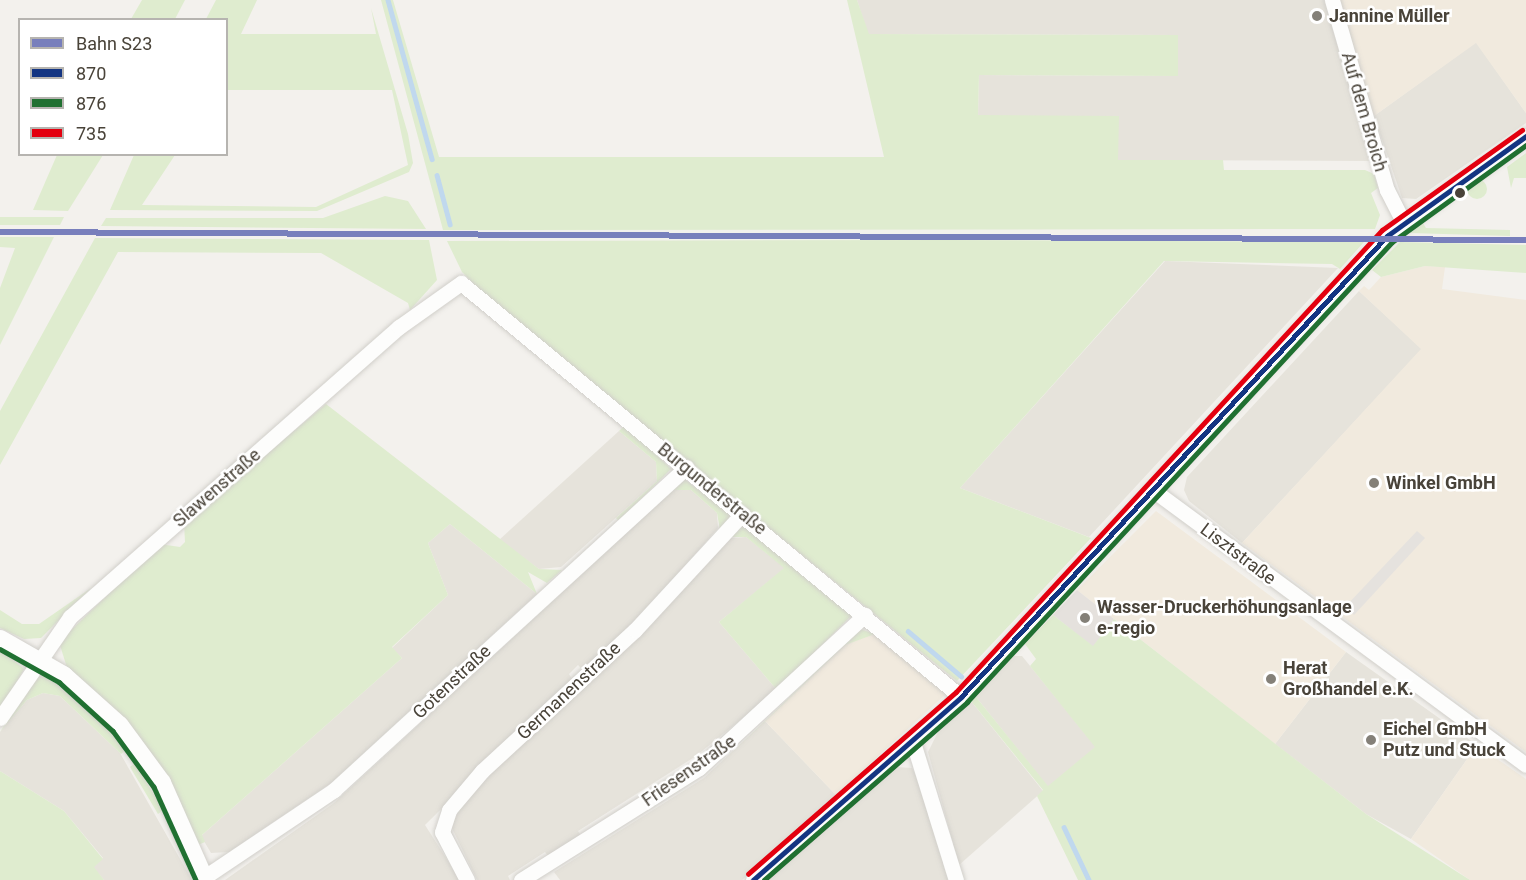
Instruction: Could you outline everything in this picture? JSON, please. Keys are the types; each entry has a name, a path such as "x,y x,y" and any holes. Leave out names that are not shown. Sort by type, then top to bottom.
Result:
{"street":[{"name":"Auf dem Broich","path":"1332,0 1379,163 1403,222"},
{"path":"753,880 961,697 1403,222 1526,136"},
{"name":"Burgunderstraße","path":"461,284 686,467 961,697"},
{"name":"Slawenstraße","path":"0,718 38,660 70,617 399,327 461,284"},
{"name":"Gotenstraße","path":"204,879 334,790 686,467"},
{"name":"Lisztstraße","path":"1153,490 1526,765"},
{"name":"Germanenstraße","path":"467,880 442,832 449,810 482,771 635,630 742,514"},
{"name":"Friesenstraße","path":"521,880 699,768 865,615"},
{"path":"0,640 38,660 92,699 141,753 177,814 204,879"},
{"path":"912,739 956,880"}],"shaded area":[{"path":"857,0 1324,0 1371,161 1118,160 1118,117 978,116 979,75 1178,76 1178,35 868,34"},
{"path":"1340,0 1526,0 1526,113 1476,43 1374,116"},
{"path":"1476,42 1526,113 1526,123 1416,199 1402,198 1374,116"},
{"path":"1165,261 1338,268 1089,537 960,488"},
{"path":"1425,266 1445,267 1442,289 1526,300 1526,752 1242,543 1421,349 1359,291 1364,286 1369,290 1381,277"},
{"path":"1359,291 1422,349 1242,543 1189,501 1184,490 1187,477"},
{"path":"619,431 656,462 657,481 561,567 539,569 499,540"},
{"path":"673,490 691,490 717,513 718,528 645,611 583,670 578,665 569,674 572,679 425,825 460,880 225,880 334,803"},
{"path":"1156,511 1346,652 1275,744 1077,590"},
{"path":"450,524 537,594 331,783 229,852 211,853 201,836 402,658 392,648 448,595 428,543"},
{"path":"1417,531 1425,538 1354,615 1345,607"},
{"path":"746,537 785,568 719,622 777,690 696,756 578,831 582,837 551,859 545,852 508,876 510,880 477,880 451,826 462,805 487,773 628,648 731,538"},
{"path":"1077,590 1114,619 1093,647 1053,615"},
{"path":"865,633 875,634 947,693 836,795 765,721 845,645"},
{"path":"1346,652 1477,745 1411,839 1366,814 1275,744"},
{"path":"1014,656 1022,656 1096,747 1048,787 976,697"},
{"path":"43,693 60,696 120,753 192,880 104,880 93,867 103,858 64,811 0,771 0,732 27,700"},
{"path":"971,701 1043,791 959,865 928,752 938,732"},
{"path":"765,721 836,795 742,880 560,880 554,872 704,778"},
{"path":"1477,745 1526,779 1526,880 1470,880 1411,839"},
{"path":"896,767 912,768 922,787 948,880 763,880"}],"green space":[{"path":"142,0 185,0 176,18 132,18"},
{"path":"216,0 257,0 241,34 376,34 371,8 408,134 413,163 409,172 317,211 110,210 134,156 174,156 142,205 316,207 408,165 392,90 228,90 228,18 207,18"},
{"path":"381,0 393,0 439,157 884,157 847,0 857,0 869,34 1178,35 1178,76 979,75 978,115 1119,116 1118,160 1223,160 1224,170 1365,170 1374,174 1378,188 1371,193 1380,215 1375,229 443,230"},
{"path":"1526,153 1526,178 1514,178 1511,188 1507,167"},
{"path":"57,156 102,156 68,211 33,210"},
{"path":"1477,179 1484,182 1487,189 1484,196 1477,199 1470,196 1467,189 1470,182"},
{"path":"385,196 408,201 426,229 101,226 106,218 323,218"},
{"path":"0,217 64,217 60,225 0,225"},
{"path":"1423,223 1426,228 1510,230 1510,236 1410,233"},
{"path":"0,237 54,237 0,345 0,288 15,248 0,247"},
{"path":"95,238 429,240 437,280 410,310 408,303 321,253 118,252 0,465 0,411"},
{"path":"447,241 1364,242 1340,269 1332,264 1164,261 960,488 1091,538 957,681 497,307 462,272"},
{"path":"1400,242 1526,245 1526,273 1425,266 1381,277 1372,270"},
{"path":"326,404 539,569 562,570 547,583 528,572 537,594 450,524 428,543 448,595 392,647 402,658 202,835 205,842 198,845 68,671 59,642 160,544 180,547 185,542 184,523"},
{"path":"626,424 671,469 619,521 616,518 657,481 656,462 619,431"},
{"path":"683,478 731,515 720,530 717,513 691,490 673,490 573,580"},
{"path":"741,524 852,615 777,690 719,622 784,568 746,537 728,537"},
{"path":"91,588 41,638 24,639 0,628 0,610 22,624 39,624"},
{"path":"1053,615 1093,646 1114,619 1366,814 1470,880 1078,880 1037,796 1043,790 971,701 976,697 1048,786 1095,747 1030,666 1036,659 1025,644"},
{"path":"860,629 875,634 845,645 728,757"},
{"path":"0,649 24,669 0,711"},
{"path":"44,676 56,681 128,748 121,754 60,696 43,693 27,700 0,732 35,678"},
{"path":"135,763 163,810 158,814 130,767"},
{"path":"0,771 64,811 103,859 94,867 104,880 0,880"}],"waterway":[{"path":"388,0 432,159"},
{"path":"437,175 450,224"},
{"path":"908,631 961,676"},
{"path":"1064,827 1089,880"}],"rail line":[{"name":"S23","path":"0,232 1526,240"}],"transit line":[{"name":"735","path":"748,874 956,692 1382,230 1522,130"},
{"name":"870","path":"753,880 961,697 1387,236 1526,136"},
{"name":"876","path":"764,880 967,702 1392,242 1526,145"},
{"name":"876","path":"0,649 59,682 113,731 154,787 196,880"}],"place":[{"name":"Jannine Müller","path":"1317,16"},
{"name":"Winkel GmbH","path":"1374,483"},
{"name":"Wasser-Druckerhöhungsanlage e-regio","path":"1085,618"},
{"name":"Herat Großhandel e.K.","path":"1271,679"},
{"name":"Eichel GmbH Putz und Stuck","path":"1371,740"}]}
